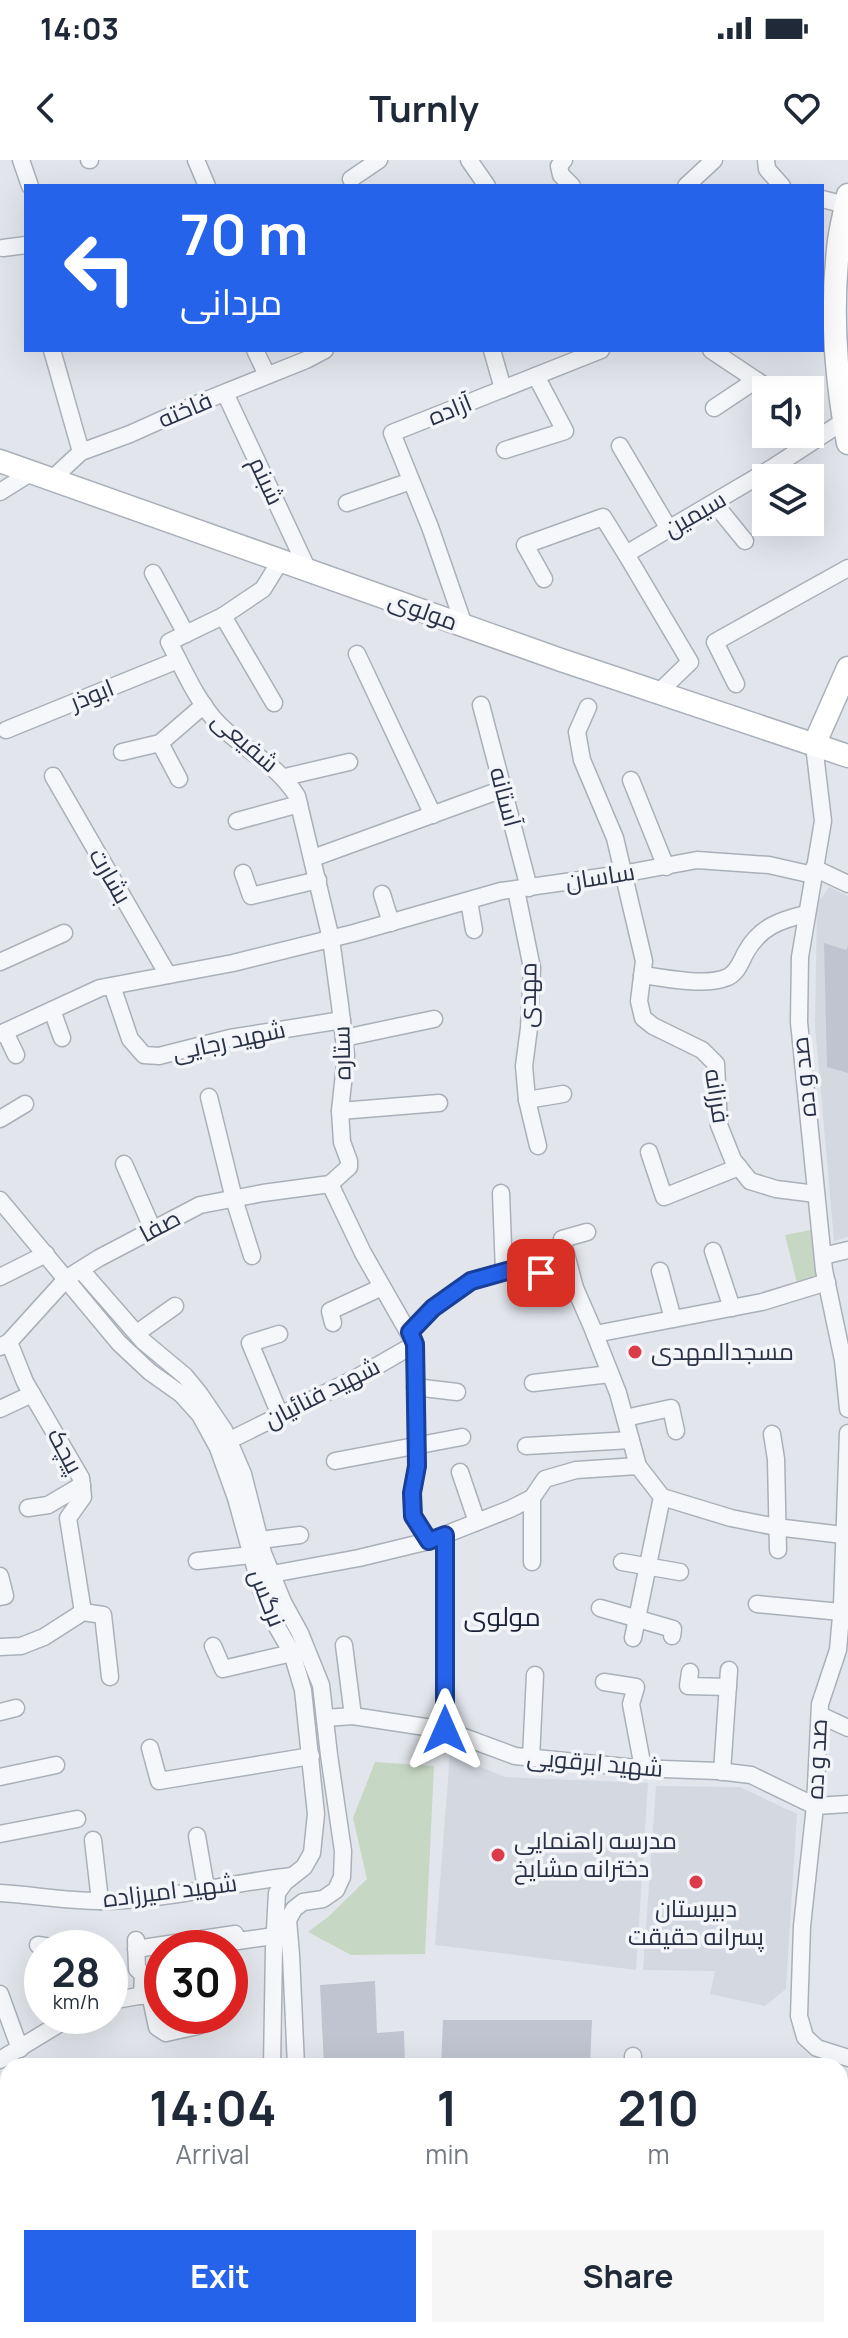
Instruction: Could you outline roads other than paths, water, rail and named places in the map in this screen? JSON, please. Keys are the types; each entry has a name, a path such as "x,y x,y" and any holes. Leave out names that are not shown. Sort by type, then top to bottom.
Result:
{"main road":[{"path":"846,210 829,292 836,326 840,399 846,432"},
{"name":"مولوی","path":"0,461 658,693 848,756"},
{"path":"814,745 848,668"}],"street":[{"path":"21,160 29,184"},
{"path":"196,160 206,184"},
{"path":"351,179 379,160"},
{"path":"564,160 559,166 561,175 570,184"},
{"path":"688,184 714,160"},
{"path":"766,160 767,169 780,184"},
{"path":"475,162 486,184"},
{"path":"824,200 846,210"},
{"path":"3,248 24,245"},
{"path":"53,352 81,452"},
{"path":"256,352 267,375"},
{"name":"فاخته","path":"0,492 42,476 81,452 130,434 317,352"},
{"path":"493,352 503,389"},
{"name":"آزاده","path":"464,625 430,527 392,433 596,352"},
{"path":"714,352 752,377"},
{"path":"505,450 565,431 536,376"},
{"path":"714,408 752,383"},
{"name":"شبنم","path":"225,393 308,570"},
{"name":"سیمین","path":"824,432 846,432"},
{"path":"620,446 669,529"},
{"name":"سیمین","path":"626,554 772,468 796,448"},
{"path":"347,503 411,481"},
{"path":"714,503 745,541"},
{"path":"544,579 525,545 603,517 690,662 658,693"},
{"path":"153,573 186,634 223,616 263,589 281,560"},
{"path":"736,684 715,642 848,568"},
{"path":"223,616 274,703"},
{"name":"شفیعی","path":"186,634 169,642 204,705 222,727 285,777 297,796 331,939"},
{"path":"357,654 433,815"},
{"name":"ابوذر","path":"6,730 178,660"},
{"path":"122,752 160,743 204,705"},
{"name":"آستانه","path":"481,705 503,789 522,889"},
{"name":"فرزانه","path":"588,707 577,732 582,760 615,838 644,961 639,1001 643,1018 702,1050 716,1064 719,1125 733,1160 739,1167"},
{"path":"160,743 179,779"},
{"name":"صد و ده","path":"814,745 823,821 800,957 799,1022 823,1256 827,1282 842,1329 848,1409"},
{"path":"285,777 349,762"},
{"name":"بشارت","path":"53,776 168,975"},
{"path":"631,780 666,867"},
{"path":"313,858 503,789"},
{"path":"237,821 299,804"},
{"name":"ساسان","path":"3,1033 100,988 233,963 501,891 697,860 814,872 848,884"},
{"path":"243,873 251,896 318,880"},
{"name":"مهدی","path":"522,889 532,968 524,1066 527,1100 538,1146"},
{"path":"382,894 391,923"},
{"path":"469,901 474,930"},
{"path":"642,975 711,982 732,976 762,930 779,920 806,914"},
{"path":"0,962 64,933"},
{"name":"ستاره","path":"330,1184 349,1167 342,1142 340,1111 346,1055 331,939"},
{"path":"714,997 718,980"},
{"name":"شهید رجایی","path":"112,986 130,1039 144,1055 159,1056 230,1038 342,1020"},
{"path":"52,1010 62,1038"},
{"path":"344,1038 434,1019"},
{"path":"3,1033 16,1055"},
{"path":"527,1100 563,1094"},
{"path":"209,1097 234,1199 252,1256"},
{"path":"340,1111 439,1103"},
{"path":"0,1119 25,1104"},
{"path":"649,1152 664,1197 739,1167 750,1181 776,1189 816,1194"},
{"path":"124,1164 153,1230"},
{"path":"330,1184 382,1287 413,1338 417,1466 412,1493 413,1516 429,1541"},
{"name":"صفا","path":"5,1344 74,1274 200,1205 330,1184"},
{"path":"501,1193 504,1272 514,1269 562,1278 575,1288"},
{"name":"نرگس","path":"3,1208 46,1254 74,1274 185,1376 199,1393 228,1441 243,1474 272,1574 321,1685 343,1851 342,1877 336,1890 323,1899 303,1902 294,1909 288,1920 296,2058"},
{"path":"587,1232 562,1239 575,1288 610,1374 638,1466 662,1497 731,1518 843,1535"},
{"path":"823,1256 848,1250"},
{"path":"713,1251 732,1308"},
{"path":"0,1277 46,1254"},
{"path":"660,1271 673,1319"},
{"name":"شهید فنائیان","path":"228,1441 356,1378 413,1338 433,1308 471,1281 504,1272"},
{"name":"نرگس","path":"74,1274 119,1343 150,1372 181,1394 200,1415 218,1448 236,1498 261,1589 292,1653 303,1690 316,1814 312,1853 304,1867 277,1893 272,2058"},
{"path":"595,1334 762,1302 827,1282"},
{"path":"333,1323 330,1311 382,1287"},
{"path":"137,1333 175,1306"},
{"path":"279,1334 250,1343 280,1415"},
{"name":"پیچک","path":"5,1344 81,1478 83,1497 68,1518 83,1612"},
{"path":"533,1383 610,1374"},
{"path":"415,1387 457,1392"},
{"path":"0,1409 32,1394"},
{"path":"625,1418 671,1408 676,1431"},
{"name":"صد و ده","path":"848,1433 843,1535 845,1556 838,1650 820,1704 815,1806 802,1926 799,2016 805,2037 817,2048 848,2058"},
{"path":"772,1434 776,1459 778,1550"},
{"path":"335,1461 462,1437"},
{"path":"526,1446 631,1440"},
{"path":"272,1574 429,1541 532,1498 545,1479 576,1470 638,1466"},
{"path":"460,1472 477,1522"},
{"path":"28,1508 48,1505 82,1485"},
{"path":"633,1638 662,1497"},
{"path":"532,1498 532,1562"},
{"path":"260,1540 300,1535"},
{"path":"445,1535 445,1730"},
{"path":"197,1561 251,1555"},
{"path":"622,1562 680,1572"},
{"path":"0,1576 5,1596 0,1597"},
{"path":"757,1604 841,1612"},
{"path":"600,1608 673,1629 672,1636"},
{"path":"0,1647 21,1646 44,1637 83,1612 103,1615 110,1677"},
{"path":"344,1645 353,1716"},
{"path":"213,1646 223,1669 292,1653"},
{"path":"690,1672 688,1686 728,1678 722,1772"},
{"path":"531,1758 535,1675"},
{"path":"604,1682 636,1687 631,1704 643,1768"},
{"path":"820,1715 848,1728"},
{"name":"شهید ابرقویی","path":"325,1718 353,1716 445,1730 515,1756 751,1775 815,1806"},
{"path":"150,1748 159,1781 311,1756"},
{"path":"0,1777 56,1765"},
{"path":"815,1806 848,1804"},
{"path":"0,1834 77,1819"},
{"path":"197,1836 206,1888"},
{"path":"93,1840 100,1901"},
{"name":"شهید امیرزاده","path":"0,1893 100,1901 153,1897 292,1876"},
{"path":"128,1998 142,1996 143,1974 137,1969 136,1944 235,1934 238,1941 274,1936"},
{"path":"0,1994 20,2049"},
{"path":"4,2058 44,2034"}],"place":[{"name":"مسجدالمهدی","path":"635,1352"},
{"name":"مدرسه راهنمایی دخترانه مشایخ","path":"498,1855"},
{"name":"دبیرستان پسرانه حقیقت","path":"696,1882"}],"district":[{"name":"مولوی","path":"502,1617"}]}
